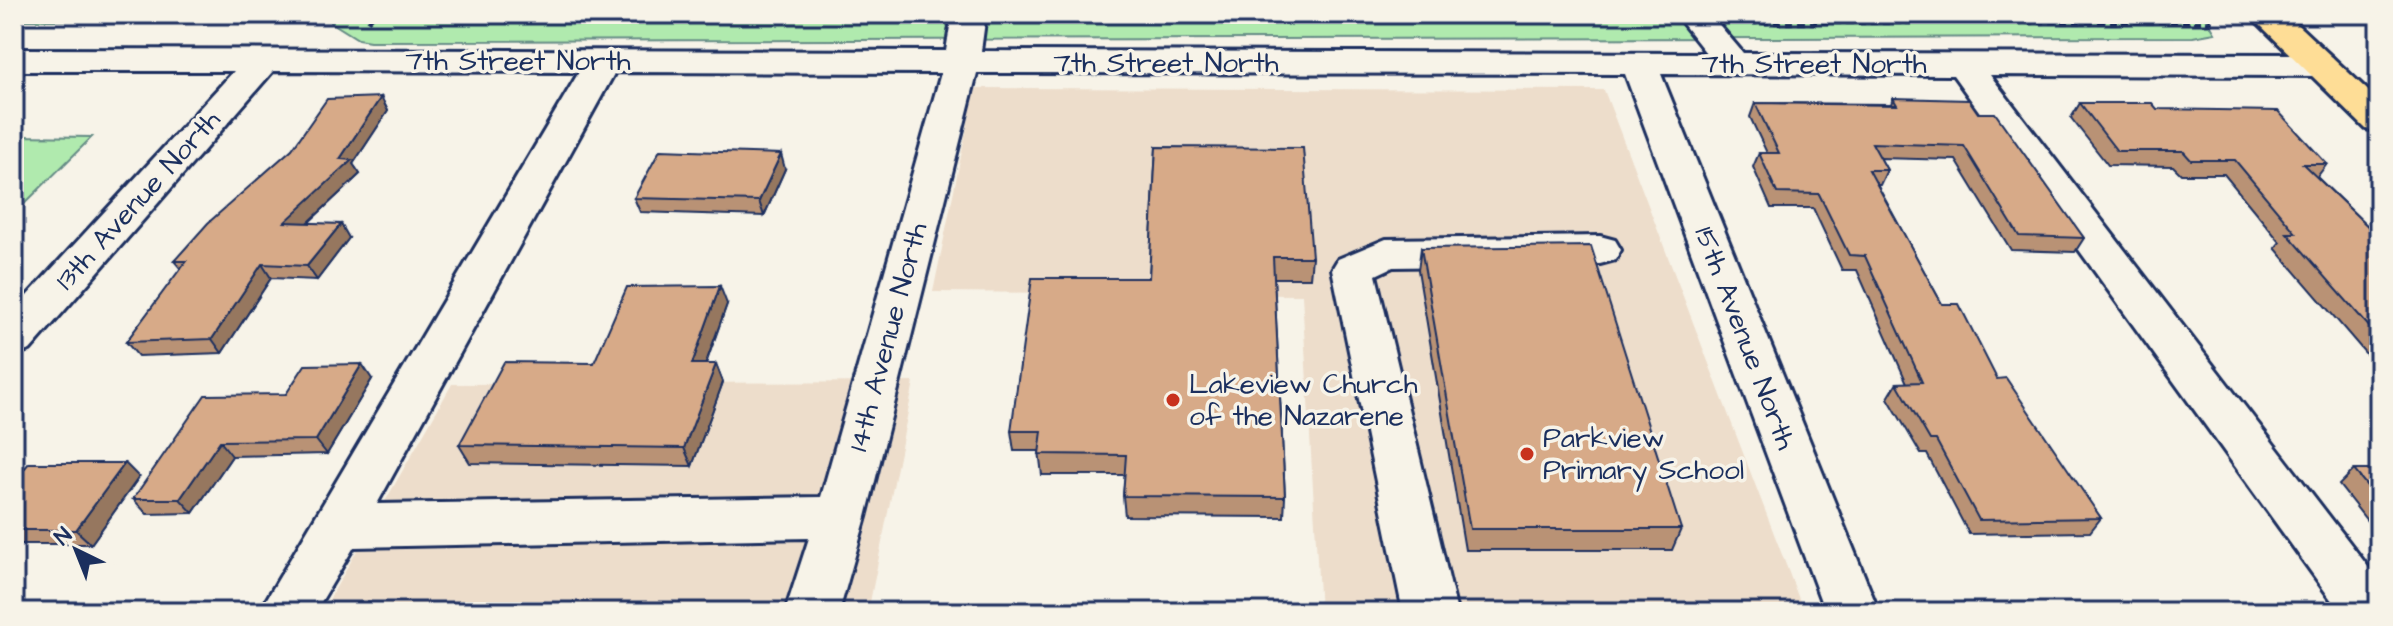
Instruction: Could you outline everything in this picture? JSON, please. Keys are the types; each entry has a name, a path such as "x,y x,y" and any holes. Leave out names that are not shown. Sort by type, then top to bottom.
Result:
{"main road":[{"path":"2266,14 2319,65 2371,106"}],"street":[{"name":"14th Avenue North","path":"812,612 841,517 962,62 969,14"},
{"path":"1692,14 1733,64"},
{"name":"7th Street North","path":"14,60 2319,65"},
{"name":"13th Avenue North","path":"14,339 263,61"},
{"path":"286,612 339,526 603,61"},
{"name":"15th Avenue North","path":"1639,64 1852,612"},
{"path":"1963,64 2371,612"},
{"path":"1430,612 1353,269 1386,253 1600,250"},
{"path":"339,526 841,517"}],"path":[{"path":"368,22 375,14"},
{"path":"1751,14 1756,22"},
{"path":"1743,24 2214,22 2205,14"}],"shaded area":[{"name":"Parkview Primary School","path":"975,88 1604,90 1804,612 1320,612 1302,295 933,292"},
{"path":"914,382 868,612 322,612 452,384"}],"green space":[{"path":"14,14 2204,14 2215,33 2193,37 370,41 358,39 329,21 14,20"},
{"path":"14,136 92,137 14,214"}],"building":[{"path":"381,97 340,159 352,160 285,222 341,224 307,266 262,264 212,339 126,342 186,261 174,261 208,223 292,149 327,99"},
{"path":"1893,98 1969,100 1978,113 1995,113 2084,238 2019,236 1964,146 1872,143 1887,170 1869,170 1942,304 1959,304 1997,379 2006,378 2101,518 1979,520 1936,440 1930,440 1897,383 1922,382 1865,256 1849,255 1819,194 1777,193 1759,153 1779,153 1755,103 1897,105"},
{"path":"2080,103 2152,103 2157,109 2278,111 2327,164 2303,164 2379,237 2379,338 2287,233 2296,233 2235,160 2191,160 2183,151 2117,151"},
{"path":"1156,147 1303,148 1312,257 1273,257 1285,497 1123,496 1126,455 1039,454 1042,431 1011,431 1032,278 1149,278"},
{"path":"660,150 781,154 759,201 634,198"},
{"path":"1591,246 1681,529 1470,529 1421,248"},
{"path":"720,286 692,364 716,364 684,448 459,445 504,362 594,363 627,287"},
{"path":"362,364 316,440 220,441 180,499 133,499 205,395 286,394 305,365"},
{"path":"29,463 125,463 76,530 14,530 14,481"},
{"path":"2354,470 2379,470 2379,501"}],"place":[{"name":"Lakeview Church of the Nazarene","path":"1173,400"},
{"name":"Parkview Primary School","path":"1527,454"}]}
